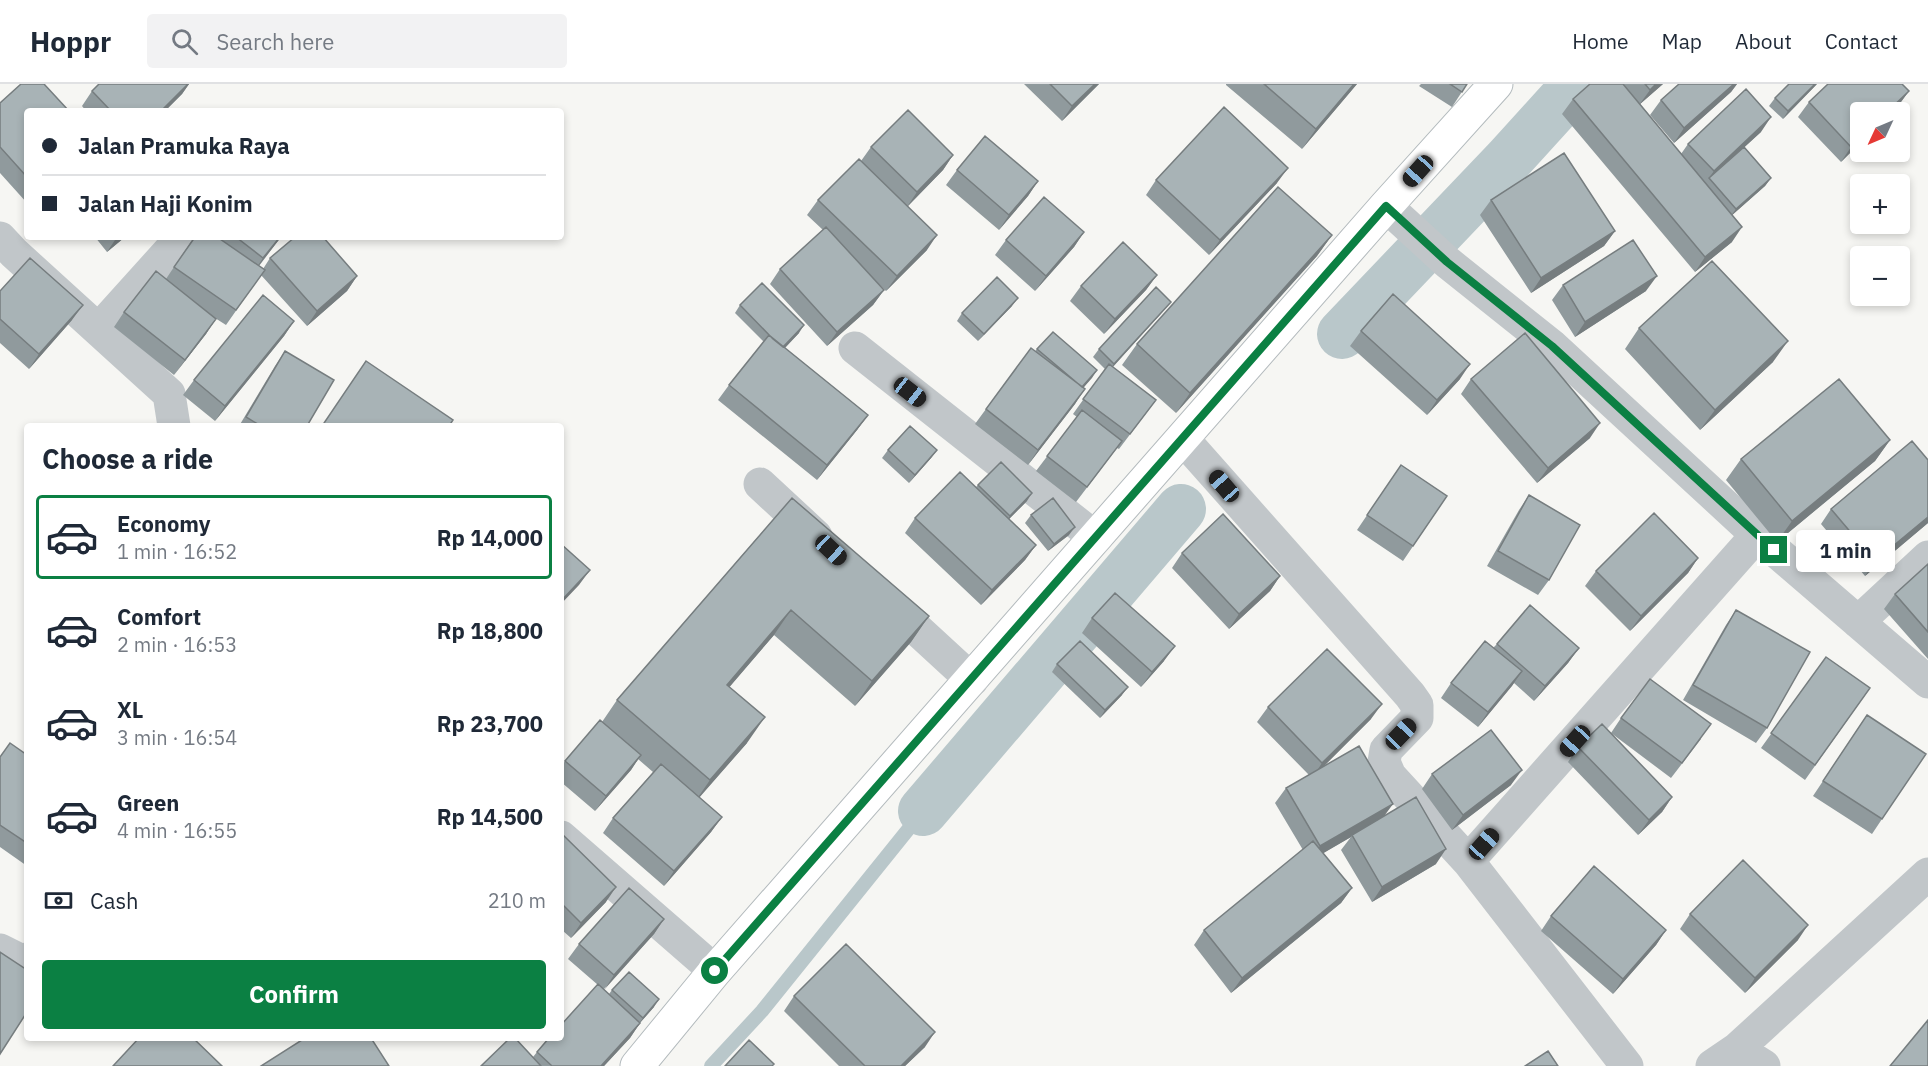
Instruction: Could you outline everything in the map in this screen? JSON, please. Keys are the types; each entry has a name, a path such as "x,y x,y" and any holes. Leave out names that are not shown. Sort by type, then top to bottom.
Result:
{"street":[{"path":"637,1066 715,971 1183,439 1393,212 1496,84"},
{"path":"1393,212 1447,262 1552,346 1757,535 1928,682"},
{"path":"0,238 169,394 174,423"},
{"path":"99,329 179,240"},
{"path":"855,348 1096,538"},
{"path":"1183,439 1418,705 1417,718 1386,750 1384,762 1390,776 1468,861 1627,1066"},
{"path":"760,484 840,558"},
{"path":"1468,861 1757,535"},
{"path":"1858,622 1928,557"},
{"path":"866,582 972,680"},
{"path":"564,840 715,971"},
{"path":"1738,1060 1928,874"},
{"path":"0,950 24,962"}],"building":[{"path":"21,84 44,84 66,108 24,108 24,174 0,147 0,103"},
{"path":"99,84 188,84 164,108 108,108 92,91"},
{"path":"1050,84 1095,84 1072,106"},
{"path":"1264,84 1354,84 1316,129"},
{"path":"1450,84 1467,84 1462,92"},
{"path":"1590,84 1623,84 1742,227 1705,257 1573,99"},
{"path":"1645,84 1656,84 1650,90"},
{"path":"1679,84 1734,84 1684,128 1661,100"},
{"path":"1789,84 1815,84 1788,111 1775,98"},
{"path":"1828,84 1902,84 1909,91 1897,102 1850,102 1850,146 1809,102"},
{"path":"1746,89 1771,117 1714,171 1688,144"},
{"path":"1224,107 1288,168 1220,240 1156,180"},
{"path":"908,110 953,155 917,192 871,147"},
{"path":"985,136 1038,181 1009,215 957,170"},
{"path":"1744,147 1771,178 1736,209 1709,178"},
{"path":"1564,153 1615,231 1541,278 1491,200"},
{"path":"859,159 937,235 897,276 818,200"},
{"path":"1278,187 1332,235 1190,393 1137,344"},
{"path":"1044,197 1084,232 1046,276 1006,240"},
{"path":"826,227 884,290 837,332 780,269"},
{"path":"193,240 221,240 265,270 236,310 174,267"},
{"path":"240,240 278,240 263,258"},
{"path":"291,240 326,240 357,276 317,311 270,258"},
{"path":"1633,240 1657,276 1585,322 1563,285"},
{"path":"1123,242 1157,275 1115,319 1081,286"},
{"path":"30,258 83,305 39,354 0,319 0,291"},
{"path":"1712,261 1788,341 1715,410 1639,328"},
{"path":"156,271 216,319 185,360 124,312"},
{"path":"997,277 1018,298 984,334 962,313"},
{"path":"762,283 804,325 783,347 740,305"},
{"path":"1156,287 1171,302 1114,364 1099,349"},
{"path":"1393,294 1470,364 1437,400 1361,331"},
{"path":"263,295 294,321 225,406 194,380"},
{"path":"1053,332 1097,370 1082,387 1037,349"},
{"path":"1525,333 1600,423 1548,468 1471,379"},
{"path":"769,335 868,415 827,465 729,385"},
{"path":"1031,348 1085,389 1038,450 986,409"},
{"path":"285,351 334,380 309,423 256,423 246,417"},
{"path":"366,361 453,420 451,423 324,423"},
{"path":"1109,364 1156,400 1130,434 1083,399"},
{"path":"1839,379 1890,440 1792,521 1741,459"},
{"path":"1082,410 1122,441 1087,487 1047,456"},
{"path":"910,426 937,450 915,475 888,450"},
{"path":"1912,441 1928,460 1928,517 1875,561 1831,509"},
{"path":"1001,462 1032,493 1010,516 978,485"},
{"path":"1401,465 1447,496 1413,546 1367,515"},
{"path":"960,472 1036,545 992,590 915,518"},
{"path":"1529,495 1580,525 1549,580 1498,551"},
{"path":"792,498 929,616 872,681 791,610 727,685 765,717 710,780 617,700"},
{"path":"1053,498 1075,527 1054,544 1031,515"},
{"path":"1654,513 1698,558 1641,616 1596,571"},
{"path":"1223,514 1280,576 1239,614 1182,553"},
{"path":"564,547 590,570 564,598"},
{"path":"1928,564 1928,632 1895,594"},
{"path":"1115,593 1175,646 1152,672 1092,618"},
{"path":"1530,605 1579,648 1545,686 1497,644"},
{"path":"1736,610 1810,652 1767,728 1693,685"},
{"path":"1080,641 1128,687 1105,710 1057,664"},
{"path":"1485,641 1522,671 1488,712 1451,683"},
{"path":"1327,649 1382,704 1322,763 1268,707"},
{"path":"1826,657 1870,688 1815,765 1771,733"},
{"path":"1650,679 1711,724 1682,763 1621,718"},
{"path":"1867,715 1926,754 1882,819 1823,781"},
{"path":"600,720 641,755 606,796 565,761"},
{"path":"1602,724 1672,797 1649,820 1578,747"},
{"path":"1491,730 1522,770 1463,815 1432,774"},
{"path":"10,743 24,753 24,841 0,825 0,757"},
{"path":"1359,746 1393,804 1320,846 1286,788"},
{"path":"661,764 722,817 674,871 613,818"},
{"path":"1416,797 1446,849 1382,887 1352,835"},
{"path":"564,836 616,887 581,923 564,906"},
{"path":"1313,841 1352,888 1242,978 1204,930"},
{"path":"1743,860 1808,925 1755,978 1690,914"},
{"path":"1594,866 1666,930 1623,979 1551,916"},
{"path":"629,888 664,919 614,975 579,944"},
{"path":"846,944 935,1032 901,1066 865,1066 794,996"},
{"path":"0,952 24,968 24,1017 0,1054"},
{"path":"629,972 659,999 643,1018 612,990"},
{"path":"598,984 640,1023 601,1066 552,1066 537,1052 546,1041 564,1041 564,1022"},
{"path":"1928,1020 1928,1066 1890,1066"},
{"path":"749,1040 774,1064 772,1066 725,1066"},
{"path":"136,1041 196,1041 222,1066 113,1066"},
{"path":"300,1041 373,1041 389,1066 261,1066"},
{"path":"507,1041 518,1041 541,1066 481,1066"},
{"path":"1548,1051 1558,1066 1525,1066"}],"waterway":[{"path":"1342,334 1577,84"},
{"path":"923,811 1181,509"},
{"path":"711,1066 762,1011 923,811"}],"route":[{"path":"715,971 1386,206 1447,262 1552,346 1774,550"}]}
